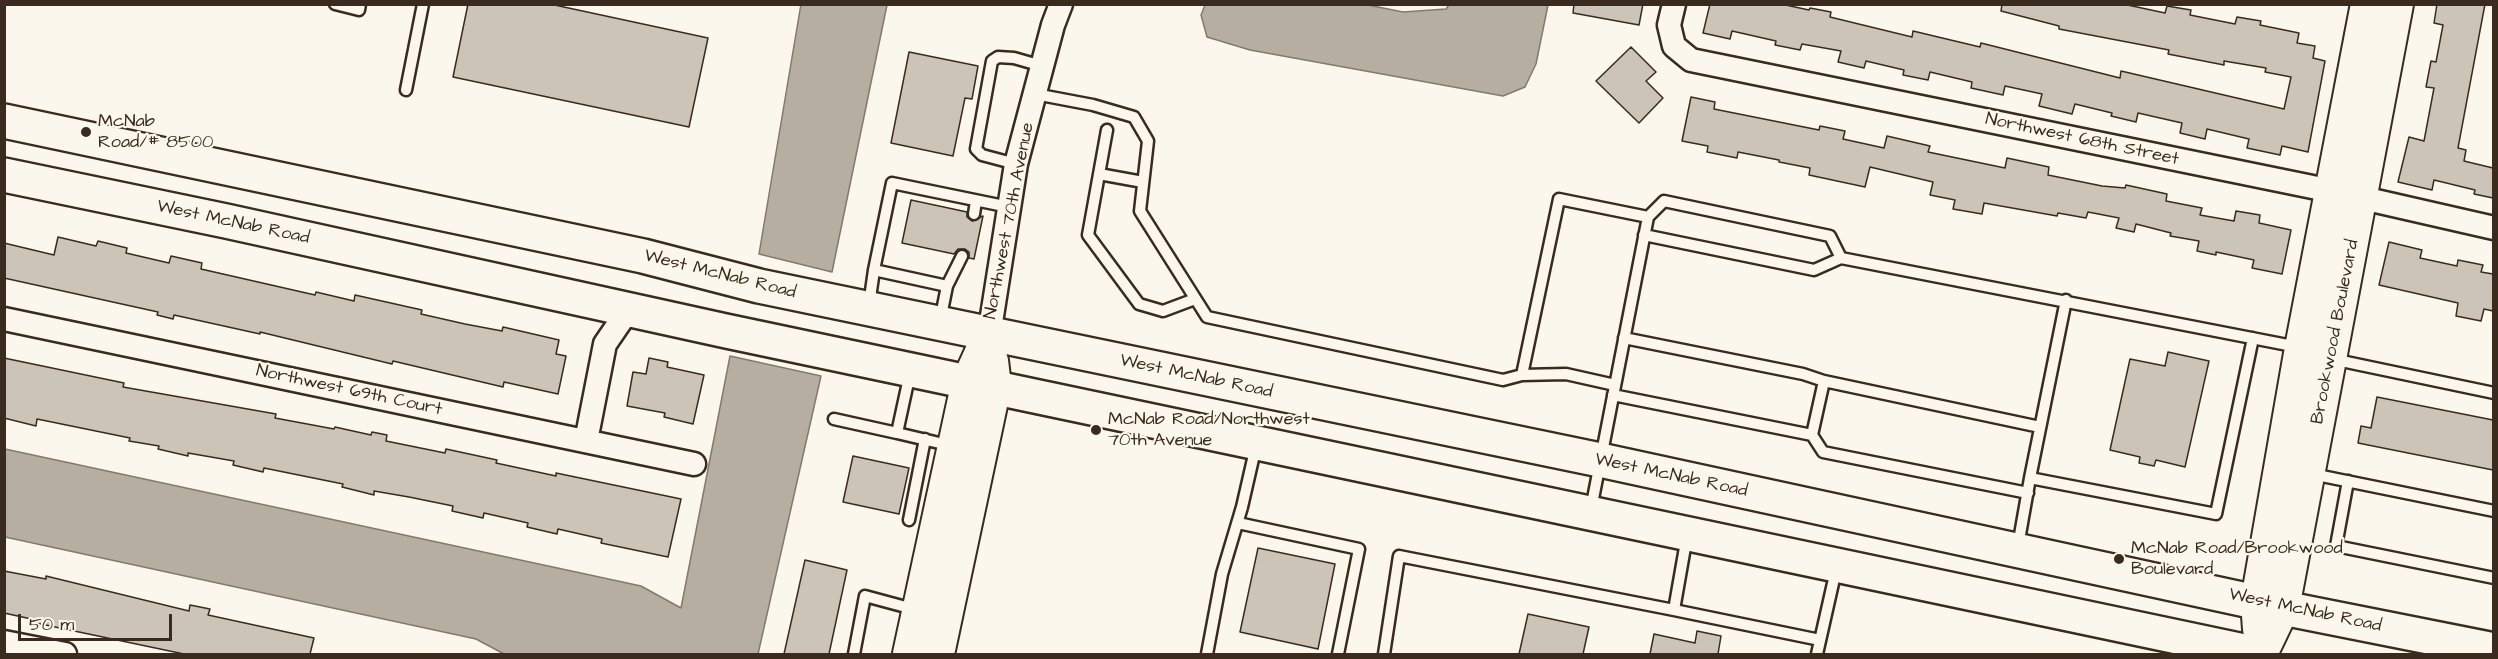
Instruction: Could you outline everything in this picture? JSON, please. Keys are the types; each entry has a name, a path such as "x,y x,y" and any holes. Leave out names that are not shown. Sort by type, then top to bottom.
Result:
{"main road":[{"name":"West McNab Road","path":"4,121 643,256 759,286 989,335 1600,460 2270,604 2492,645"},
{"name":"West McNab Road","path":"4,175 726,331 2260,654"}],"street":[{"name":"Northwest 70th Avenue","path":"938,654 1016,164 1053,25 1061,4"},
{"name":"Northwest 68th Street","path":"1674,4 1670,25 1674,46 1691,60 2347,194 2493,228"},
{"name":"Brookwood Boulevard","path":"2270,604 2308,473 2331,358 2367,4"},
{"name":"Brookwood Boulevard","path":"2260,654 2270,604 2301,348 2347,194 2397,4"},
{"path":"586,441 604,344 629,309"},
{"name":"Northwest 69th Court","path":"4,319 694,464"},
{"name":"Northwest 70th Avenue","path":"909,654 955,447 981,384"},
{"path":"4,642 65,654"}],"lane":[{"path":"335,4 359,10 360,4"},
{"path":"406,90 423,4"},
{"path":"1016,164 982,155 976,149 992,61 998,57 1014,58 1042,66"},
{"path":"1035,94 1093,105 1134,117 1148,141 1140,211 1207,317 1503,380 1522,375 1566,374 1614,390 1812,435 1823,452 2028,494"},
{"path":"1107,130 1088,235 1139,304 1163,311 1195,299"},
{"path":"1099,174 1143,182"},
{"path":"854,306 874,270 892,183 1009,207"},
{"path":"1522,375 1559,199 1648,217"},
{"path":"974,214 976,201"},
{"path":"1590,512 1648,217 1664,201 1675,203 1830,236 1841,258"},
{"path":"1644,235 1814,270 1841,258 2066,300 2301,348"},
{"path":"939,324 947,286 962,256"},
{"path":"874,270 947,286"},
{"path":"2017,551 2066,300"},
{"path":"2030,478 2216,514 2253,338"},
{"path":"1624,339 1803,374 1824,381 2040,427"},
{"path":"2331,358 2493,393"},
{"path":"897,433 911,369"},
{"path":"1812,435 1824,381"},
{"path":"834,419 955,447"},
{"path":"909,520 925,439"},
{"path":"1207,654 1222,574 1238,523 1257,442"},
{"path":"2308,473 2493,511"},
{"path":"2348,481 2336,546 2493,578"},
{"path":"1238,523 1359,549 1338,654"},
{"path":"1674,610 1687,533"},
{"path":"1384,654 1399,556 1820,640"},
{"path":"1817,654 1837,564"},
{"path":"854,654 865,596 918,610"}],"shaded area":[{"path":"801,4 887,5 832,272 759,254"},
{"path":"1363,4 1403,12 1446,9 1449,5 1548,5 1536,64 1525,87 1503,96 1250,50 1207,37 1201,15 1205,5"},
{"path":"730,356 821,376 758,654 504,654 476,639 5,537 5,449 641,586 681,608"}],"building":[{"path":"468,4 550,4 708,38 689,127 453,77"},
{"path":"1574,4 1643,4 1639,25 1573,13"},
{"path":"1710,4 1781,4 1809,10 1810,8 1831,12 1830,17 1912,37 1913,31 1980,47 1981,43 2120,78 2121,71 2284,109 2291,77 2265,72 2266,68 2224,61 2224,65 2168,54 2169,50 2059,29 2059,26 2001,11 2002,4 2123,4 2165,13 2167,6 2191,10 2190,15 2235,24 2237,17 2261,21 2260,25 2299,33 2297,43 2315,46 2313,58 2325,61 2308,152 2282,146 2280,155 2247,148 2249,139 2207,129 2205,139 2180,133 2182,123 2138,113 2136,122 2111,116 2112,113 2075,104 2072,114 2039,106 2042,94 2005,86 2003,95 1971,88 1972,82 1930,72 1928,80 1903,75 1904,70 1866,61 1864,68 1838,62 1841,51 1802,44 1800,50 1775,45 1776,41 1732,31 1730,39 1703,33"},
{"path":"2437,4 2485,4 2458,148 2466,150 2464,161 2493,168 2493,198 2474,194 2475,190 2434,180 2432,190 2398,182 2409,137 2424,141 2434,88 2426,87 2431,61 2436,62 2443,25 2434,23"},
{"path":"1631,47 1656,72 1646,81 1663,98 1639,123 1596,81"},
{"path":"909,52 978,66 972,99 965,98 953,156 891,143"},
{"path":"1691,97 1715,102 1714,109 1819,130 1820,126 1845,131 1843,139 1884,148 1887,136 1930,146 1928,152 2005,168 2007,158 2049,167 2048,175 2102,186 2125,188 2126,185 2167,194 2166,201 2202,208 2200,215 2234,221 2236,211 2260,215 2259,223 2291,230 2282,274 2252,268 2254,260 2216,252 2216,255 2197,251 2199,241 2170,236 2171,233 2136,224 2134,232 2116,228 2119,218 2088,212 2086,218 2058,213 2057,216 1984,203 1982,214 1953,209 1955,200 1930,195 1933,182 1870,167 1865,187 1809,175 1810,168 1779,162 1779,160 1738,152 1737,158 1707,152 1708,146 1682,141"},
{"path":"911,200 967,212 967,217 972,221 983,216 974,259 969,258 969,252 965,249 958,249 954,254 902,243"},
{"path":"58,237 96,246 98,241 127,248 126,253 169,263 171,256 202,263 201,269 315,295 316,292 354,301 355,295 422,310 421,314 465,324 502,331 503,327 559,340 556,354 566,356 558,394 504,382 503,387 393,361 392,364 260,332 260,334 174,315 173,319 157,315 158,312 4,278 4,243 54,255"},
{"path":"2389,242 2422,250 2420,258 2457,266 2458,260 2483,265 2481,272 2493,274 2493,311 2484,309 2481,321 2456,316 2458,303 2379,285"},
{"path":"2168,352 2209,361 2185,467 2156,460 2154,466 2139,463 2140,457 2110,450 2130,359 2165,366"},
{"path":"4,358 124,383 123,387 276,414 275,418 334,429 335,427 371,435 372,432 387,435 386,441 445,453 446,449 556,476 556,473 681,499 668,557 601,543 602,539 558,529 557,534 527,527 528,523 484,513 483,518 452,511 453,506 374,491 374,495 342,487 343,484 264,468 263,472 233,465 234,461 188,453 188,456 158,449 159,446 129,441 130,438 37,419 36,426 4,418"},
{"path":"649,358 668,362 667,367 704,375 693,424 664,417 665,413 627,406 633,372 646,374"},
{"path":"2377,397 2493,420 2493,470 2358,443 2361,426 2371,428"},
{"path":"853,456 909,468 899,514 843,502"},
{"path":"1258,548 1335,564 1318,649 1240,632"},
{"path":"805,560 847,570 829,654 784,654"},
{"path":"4,571 46,579 46,576 189,611 190,605 210,609 208,615 314,638 310,654 184,654 36,623 36,620 4,613"},
{"path":"1528,614 1589,627 1583,654 1519,654"},
{"path":"1697,631 1721,636 1718,654 1650,654 1654,634 1695,643"}],"place":[{"name":"McNab Road/# 8500","path":"86,132"},
{"name":"McNab Road/Northwest 70th Avenue","path":"1096,430"},
{"name":"McNab Road/Brookwood Boulevard","path":"2119,559"}]}
